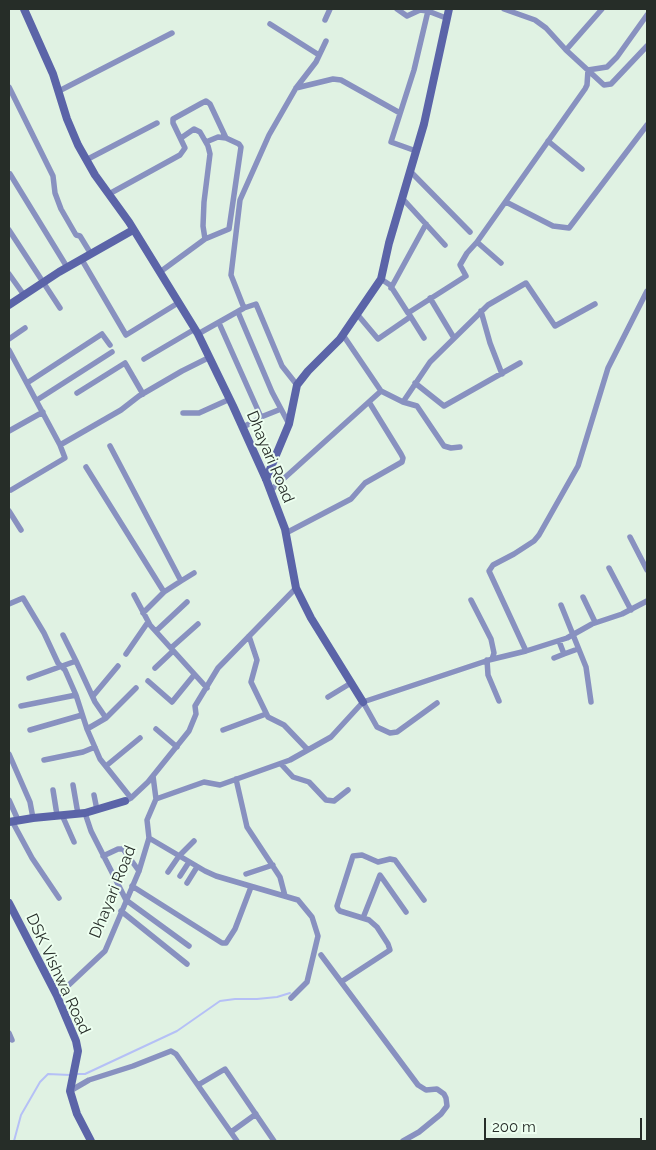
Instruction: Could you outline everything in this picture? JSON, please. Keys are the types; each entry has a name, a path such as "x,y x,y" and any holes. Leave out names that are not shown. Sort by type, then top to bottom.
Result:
{"street":[{"name":"Dhayari Road","path":"24,9 59,91 67,119 86,160 129,222 160,272 196,332 230,399 266,479 286,533 296,588 311,618 363,702"},
{"path":"326,20 330,9"},
{"path":"397,9 408,16 420,10 446,18"},
{"path":"266,479 289,424 297,385 343,335 380,279 424,124 449,9"},
{"path":"504,9 535,20 546,28 566,50 604,85 611,84 647,46"},
{"path":"566,50 602,9"},
{"path":"416,151 391,142 414,70 428,11"},
{"path":"588,70 604,68 610,64 640,27 647,15"},
{"path":"270,24 319,55"},
{"path":"59,91 172,33"},
{"path":"244,308 231,275 240,200 269,135 326,41"},
{"path":"357,314 378,339 430,298 466,276 460,266 467,253 506,202 585,89 588,70"},
{"path":"296,88 337,79 400,113"},
{"path":"9,88 53,176 55,193 61,209 76,235 80,236 91,254"},
{"path":"109,194 180,155 185,148 173,123 173,119 206,102 210,104 226,138"},
{"path":"86,160 157,123"},
{"path":"506,202 554,226 569,228 647,125"},
{"path":"181,138 194,129 200,132 210,154 204,202 203,226 205,239"},
{"path":"160,272 205,239 229,229 241,147 239,144 226,138 218,138 206,142"},
{"path":"548,141 582,170"},
{"path":"410,171 470,232"},
{"path":"10,174 67,267"},
{"path":"402,198 445,245"},
{"path":"392,288 426,224"},
{"path":"9,230 60,308"},
{"path":"9,305 67,267 133,230"},
{"path":"477,242 501,263"},
{"path":"82,260 126,335 178,302"},
{"path":"9,274 24,295"},
{"path":"380,279 392,288 424,338"},
{"path":"403,402 430,362 481,311 526,283 555,326 595,304"},
{"path":"526,651 489,571 493,565 514,554 539,535 578,466 608,368 647,290"},
{"path":"430,298 454,338"},
{"path":"144,359 196,332 219,323 244,308 256,304 282,366 297,385"},
{"path":"481,311 490,343 502,374"},
{"path":"238,312 289,424"},
{"path":"219,323 260,417"},
{"path":"9,339 25,328"},
{"path":"27,383 102,334 111,348 37,400"},
{"path":"343,335 381,391 416,406 444,446 451,448 460,447"},
{"path":"9,350 11,358 37,400 65,458 62,462 11,490"},
{"path":"60,445 122,410 143,394 208,358"},
{"path":"77,393 125,363 143,394"},
{"path":"415,384 444,406 520,363"},
{"path":"270,491 381,391"},
{"path":"183,413 199,413 230,399"},
{"path":"286,533 351,499 365,483 402,462 402,454 369,402"},
{"path":"243,427 260,417 281,409"},
{"path":"9,431 43,412"},
{"path":"110,446 181,581"},
{"path":"86,467 164,592"},
{"path":"9,511 21,530"},
{"path":"630,537 647,570"},
{"path":"609,568 631,610"},
{"path":"143,613 164,592 194,573"},
{"path":"13,821 97,810 128,799 153,776 189,731 196,714 195,706 218,668 296,588"},
{"path":"134,596 148,622 206,688"},
{"path":"583,597 595,622"},
{"path":"9,604 23,598 44,633 60,666 65,670 95,747 128,799"},
{"path":"471,600 491,639 494,653 490,660 488,675 499,701"},
{"path":"156,631 187,602"},
{"path":"156,798 204,782 220,785 281,764 331,737 363,702 490,660 559,640 595,622 631,610 647,602"},
{"path":"561,605 586,667 591,702"},
{"path":"126,654 148,622"},
{"path":"155,668 198,624"},
{"path":"63,635 106,718"},
{"path":"249,636 257,660 251,682 266,714 271,720 284,725 308,750"},
{"path":"559,640 564,654"},
{"path":"554,658 575,650"},
{"path":"29,678 76,661"},
{"path":"93,696 118,666"},
{"path":"148,681 172,702 194,675"},
{"path":"328,697 351,682"},
{"path":"87,729 106,718 136,688"},
{"path":"21,706 76,695"},
{"path":"363,702 377,727 390,732 397,732 437,703"},
{"path":"223,730 266,714"},
{"path":"30,730 82,715"},
{"path":"156,729 177,747"},
{"path":"106,766 140,738"},
{"path":"44,760 83,752 95,747"},
{"path":"9,754 30,802 32,818"},
{"path":"281,764 293,776 309,782 326,800 334,801 348,790"},
{"name":"Dhayari Road","path":"57,996 105,951 139,871 149,838 147,820 156,798 153,776"},
{"path":"236,779 247,827 280,877 285,896"},
{"path":"73,785 81,813 126,900 189,946"},
{"path":"53,790 60,816 74,842"},
{"path":"94,795 97,810"},
{"path":"9,800 13,821 32,858 59,898"},
{"name":"Dhayari Road","path":"149,838 197,867 216,876 298,900 312,916 318,936 307,982 291,998"},
{"path":"168,872 179,856 194,841"},
{"path":"103,856 123,849 139,871"},
{"path":"341,982 390,950 377,928 369,920 340,912 337,906 353,856 362,855 378,862 390,859 395,860 424,900"},
{"path":"180,876 189,862"},
{"path":"378,862 380,875 406,912"},
{"path":"246,874 273,865"},
{"path":"187,883 197,867"},
{"path":"362,918 380,875"},
{"path":"132,886 222,943 229,941 235,930 251,887"},
{"name":"DSK Vishwa Road","path":"9,903 57,996 76,1041 78,1051 76,1069 70,1088"},
{"path":"121,911 187,964"},
{"path":"321,955 418,1085 426,1090 437,1089 446,1098 447,1106 441,1114 419,1132 403,1141"},
{"path":"9,1033 12,1040"},
{"path":"91,1141 77,1114 70,1088 171,1051 176,1054 237,1141"},
{"path":"198,1085 225,1069 274,1141"},
{"path":"231,1132 256,1114"}],"waterway":[{"path":"77,1074 85,1074 177,1031 220,1001 277,997 290,993"},
{"path":"14,1141 21,1115 40,1082 48,1074 70,1075"}]}
